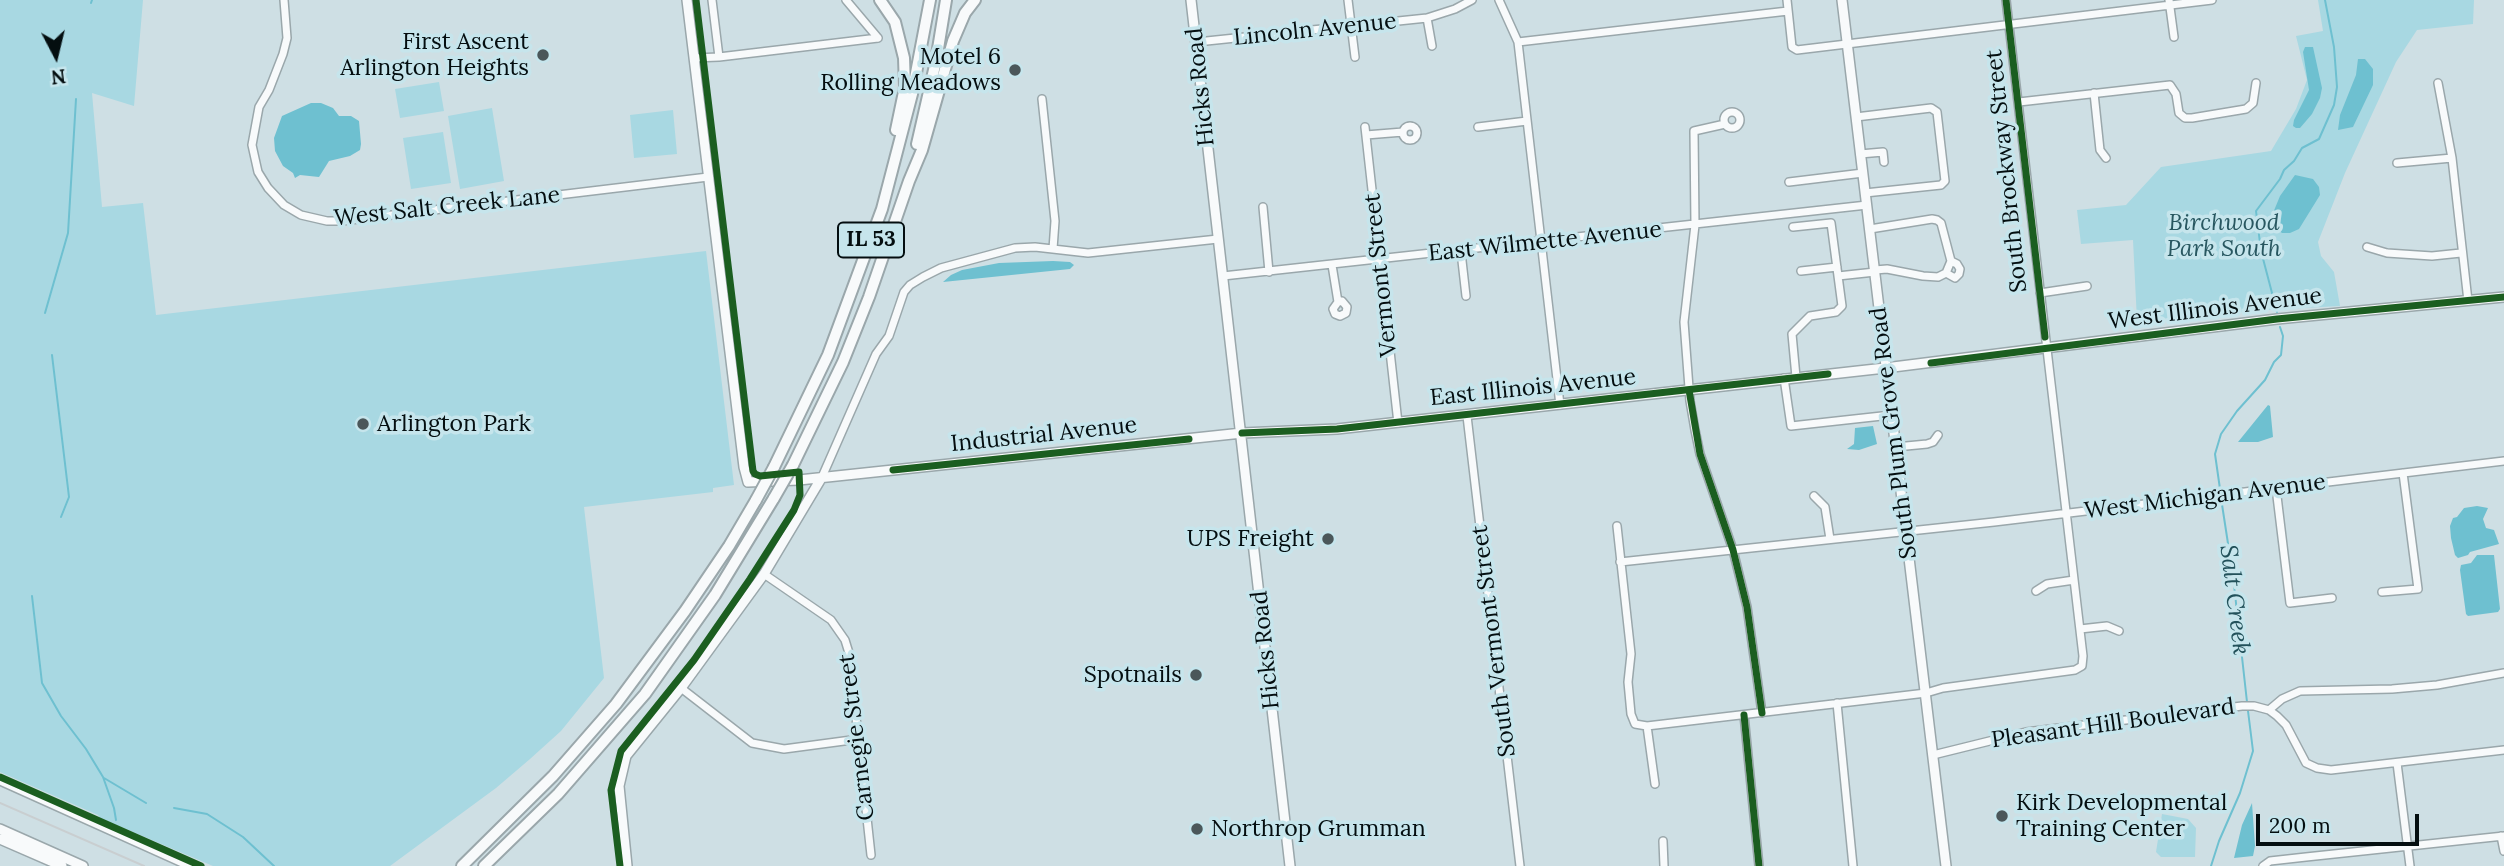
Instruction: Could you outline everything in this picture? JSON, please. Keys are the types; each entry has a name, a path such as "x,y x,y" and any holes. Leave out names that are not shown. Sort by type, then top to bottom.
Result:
{"highway":[{"path":"880,0 898,30 905,72 905,87 884,184 882,209"},
{"name":"IL 53","path":"462,866 553,776 616,704 729,546 774,467 828,355 882,209 912,94 930,0"},
{"name":"IL 53","path":"484,866 558,794 645,694 715,595 793,465 848,349 909,181 936,61 946,0"},
{"path":"909,181 922,150 953,41 965,13 975,0"}],"main road":[{"path":"687,0 708,177"},
{"name":"Hicks Road","path":"1191,0 1290,866"},
{"name":"South Plum Grove Road","path":"1842,0 1946,866"},
{"name":"Industrial Avenue","path":"708,177 748,482 822,477 1242,433"},
{"name":"West Illinois Avenue","path":"1885,368 2277,320 2504,297"},
{"name":"East Illinois Avenue","path":"1242,433 1329,430 1885,368"},
{"path":"627,866 620,798 622,767 633,746 681,688 764,574 822,477"},
{"path":"0,829 62,866"},
{"path":"0,839 83,866"}],"street":[{"name":"West Salt Creek Lane","path":"284,0 287,38 269,90 259,107 252,145 258,172 268,188 285,205 301,215 327,221 342,221 708,177"},
{"path":"712,0 719,57"},
{"path":"694,58 878,38 846,0"},
{"path":"1348,0 1355,57"},
{"name":"Lincoln Avenue","path":"1196,42 1427,18 1472,0"},
{"path":"1499,0 1518,42 1560,405"},
{"path":"1787,0 1792,47 1797,50 2212,0"},
{"name":"South Brockway Street","path":"1926,693 1943,688 2075,670 2082,666 2080,629 2006,0"},
{"path":"2170,3 2174,37"},
{"path":"1518,42 1788,11"},
{"path":"1427,18 1432,46"},
{"path":"2019,102 2170,85 2176,94 2179,113 2185,118 2192,118 2246,109 2253,103 2256,83"},
{"path":"2438,83 2452,158 2468,301"},
{"path":"2094,93 2100,150 2106,158"},
{"path":"1042,99 1055,221 1053,249"},
{"path":"1856,117 1931,108 1937,112 1945,181 1943,184 1865,193"},
{"path":"1478,127 1527,121"},
{"path":"1725,124 1694,131 1695,225 1684,322 1689,390 1700,454 1734,550 1747,607 1762,713"},
{"name":"Vermont Street","path":"1398,423 1366,131 1403,132"},
{"path":"1882,142 1884,162"},
{"path":"1860,154 1883,152"},
{"path":"2397,163 2452,158"},
{"path":"1789,182 1863,173"},
{"name":"East Wilmette Avenue","path":"1223,276 1461,252 1867,205"},
{"path":"1263,207 1269,272"},
{"path":"1838,276 1892,270 1938,277 1946,272 1951,261 1941,223 1937,220 1870,229"},
{"path":"1793,227 1831,223 1841,309 1812,315 1792,334 1796,377"},
{"path":"822,477 876,354 889,335 904,292 911,285 941,268 1015,248 1088,253 1219,239"},
{"path":"2367,247 2387,253 2432,256 2461,253"},
{"path":"1461,252 1466,296"},
{"path":"1946,272 1955,278 1959,274 1961,268 1951,261"},
{"path":"1332,265 1338,302"},
{"path":"1801,271 1837,267"},
{"path":"2040,293 2087,286"},
{"path":"1784,378 1791,426 1891,415"},
{"name":"South Vermont Street","path":"1467,416 1520,866"},
{"path":"1896,447 1927,444 1933,442 1938,435"},
{"name":"West Michigan Avenue","path":"1620,562 2066,514 2504,461"},
{"path":"2382,592 2418,589 2403,473"},
{"path":"2276,488 2290,603 2332,598"},
{"path":"1814,496 1825,507 1829,539"},
{"path":"1617,526 1631,654 1628,682 1631,714 1635,724 1647,726 1926,693"},
{"name":"Carnegie Street","path":"764,574 818,610 839,629 849,653 871,855"},
{"path":"2036,591 2047,584 2074,580"},
{"path":"2080,629 2107,626 2119,631"},
{"path":"2269,710 2282,699 2300,691 2437,685 2504,673"},
{"path":"681,688 752,743 784,749 859,738"},
{"path":"1837,704 1853,866"},
{"name":"Pleasant Hill Boulevard","path":"1933,755 2013,734 2057,727 2242,706 2269,710 2286,725 2304,766 2331,770 2504,750"},
{"path":"1744,715 1759,866"},
{"path":"1647,726 1655,784"},
{"path":"2397,764 2410,866"},
{"path":"0,781 189,866"},
{"path":"2263,865 2270,861 2316,855 2503,836 2504,851"},
{"path":"1663,841 1664,866"},
{"path":"2316,855 2318,866"}],"green space":[{"name":"Arlington Park","path":"0,0 143,0 134,106 92,93 102,207 143,203 156,315 706,251 734,485 713,488 713,492 584,507 604,678 561,731 530,759 496,788 390,866 213,866 0,772"},
{"name":"Birchwood Park South","path":"2318,0 2474,0 2473,24 2417,30 2396,62 2345,173 2318,242 2321,256 2334,272 2340,306 2137,321 2133,240 2081,244 2077,210 2126,205 2161,167 2271,151 2296,109 2307,80 2296,36 2323,31"},
{"path":"439,82 444,111 400,118 395,89"},
{"path":"492,108 504,181 460,189 448,116"},
{"path":"673,110 677,154 634,158 630,115"},
{"path":"443,132 451,183 411,189 403,138"},
{"path":"2162,814 2188,819 2196,828 2195,857 2161,857 2156,852"}],"shaded area":[{"path":"2305,47 2313,47 2322,88 2312,114 2300,128 2296,128 2293,126 2294,120 2309,90 2303,52"},
{"path":"2358,59 2365,59 2373,69 2373,85 2353,127 2338,130 2340,115 2356,75"},
{"path":"311,103 321,103 333,108 339,116 351,116 359,121 360,150 350,156 329,161 319,177 300,175 295,178 293,173 283,166 275,151 274,138 282,116"},
{"path":"2295,175 2313,179 2319,187 2320,195 2299,229 2282,233 2273,225 2273,213 2280,196"},
{"path":"1070,262 1074,265 1070,269 943,282 962,270 999,263"},
{"path":"2268,405 2273,437 2258,442 2238,442"},
{"path":"1873,426 1877,444 1859,450 1847,449 1854,444 1855,428"},
{"path":"2464,508 2488,508 2483,519 2486,528 2494,530 2499,544 2458,558 2455,555 2450,526 2453,518"},
{"path":"2477,555 2494,555 2500,609 2498,612 2468,616 2460,570 2461,565 2471,563"},
{"path":"2252,803 2255,846 2253,856 2234,858 2242,825"}],"waterway":[{"name":"Salt Creek","path":"2277,312 2261,251 2256,211 2302,148 2319,139 2334,105 2337,87 2334,47 2325,0"},
{"path":"45,313 68,233 76,99"},
{"name":"Salt Creek","path":"2220,489 2215,454 2221,434 2237,411 2265,380 2274,362 2281,355 2283,336 2280,327"},
{"path":"52,355 69,497 61,517"},
{"name":"Salt Creek","path":"2221,498 2247,702"},
{"path":"32,596 42,683 103,777 116,820"},
{"name":"Salt Creek","path":"2211,866 2240,793 2253,751 2248,711"},
{"path":"104,778 146,803"},
{"path":"174,808 207,814 243,837 274,866"}],"railway":[{"path":"0,803 144,866"}],"cycle path":[{"path":"620,866 611,790 621,751 694,660 750,579 794,510 800,495 799,472 760,476 753,471 696,0"},
{"path":"2006,0 2045,337"},
{"path":"1931,363 2277,319 2504,297"},
{"path":"1242,433 1337,429 1828,374"},
{"path":"1689,390 1700,454 1733,550 1747,607 1762,713"},
{"path":"893,470 1189,439"},
{"path":"1744,715 1759,866"},
{"path":"0,777 201,866"}],"place":[{"name":"First Ascent Arlington Heights","path":"543,55"},
{"name":"Motel 6 Rolling Meadows","path":"1015,70"},
{"name":"Arlington Park","path":"363,424"},
{"name":"UPS Freight","path":"1328,539"},
{"name":"Spotnails","path":"1196,675"},
{"name":"Kirk Developmental Training Center","path":"2002,816"},
{"name":"Northrop Grumman","path":"1197,829"}]}
